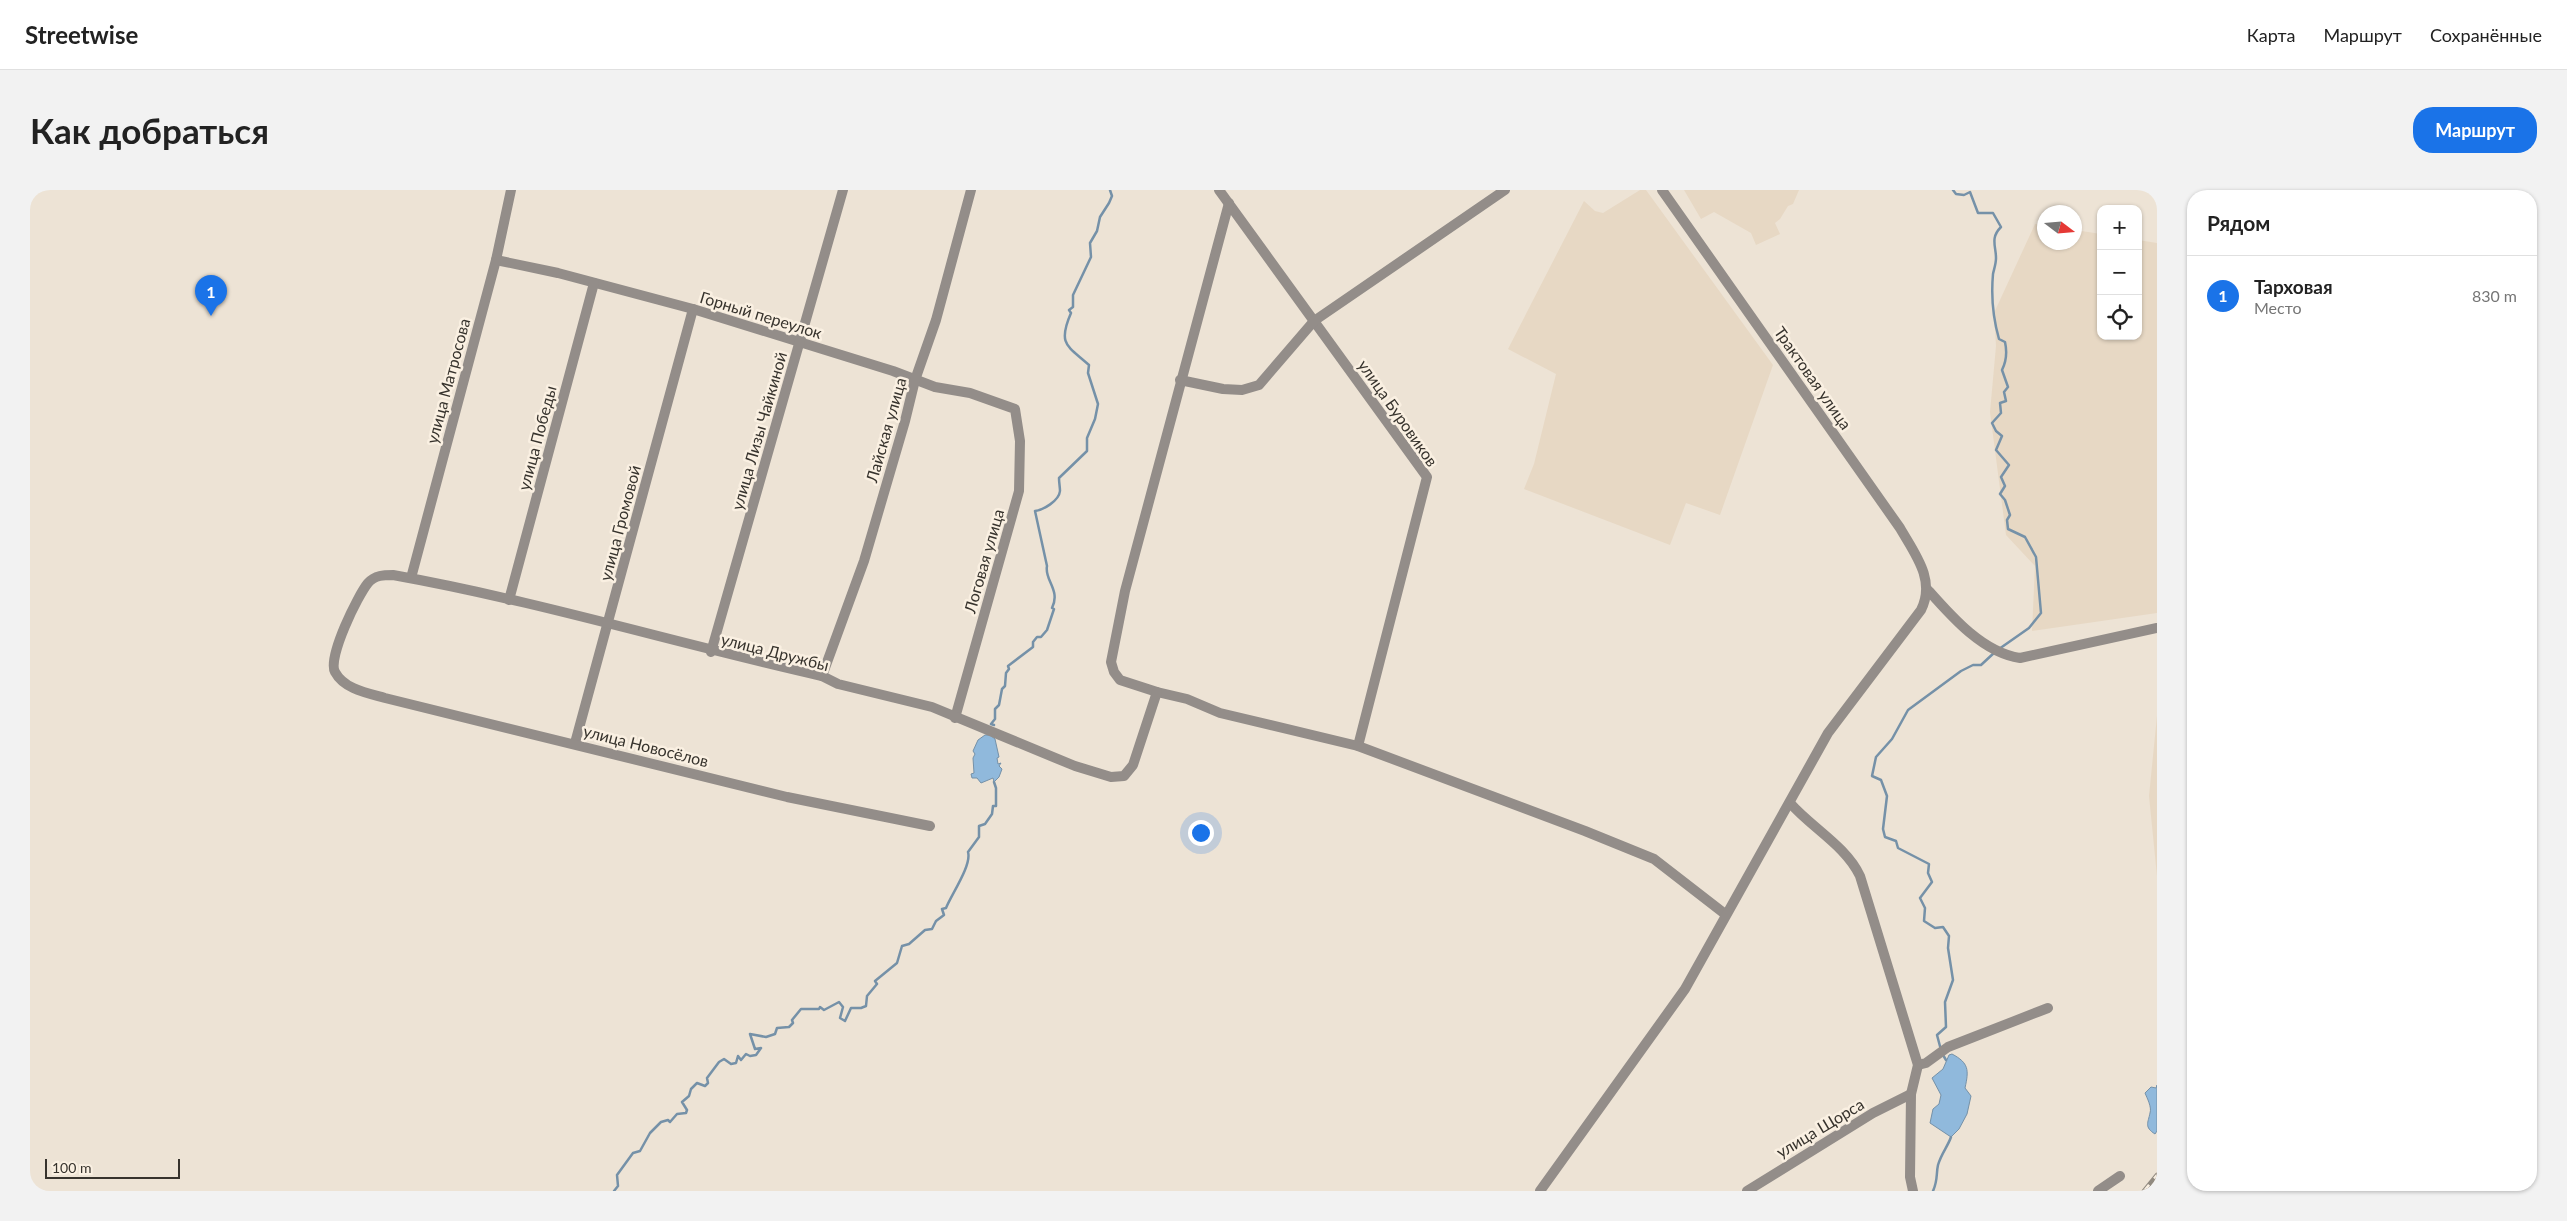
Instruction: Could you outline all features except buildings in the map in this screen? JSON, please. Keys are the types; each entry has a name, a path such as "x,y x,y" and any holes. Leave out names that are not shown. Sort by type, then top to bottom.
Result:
{"street":[{"name":"улица Матросова","path":"411,578 496,260 512,190"},
{"name":"улица Лизы Чайкиной","path":"711,652 843,190"},
{"name":"Лайская улица","path":"822,676 864,561 905,422 915,380 936,320 970,190"},
{"name":"улица Буровиков","path":"1219,190 1427,477 1358,746"},
{"path":"1180,380 1223,389 1242,390 1259,385 1314,320 1505,190"},
{"name":"Трактовая улица","path":"1662,190 1900,528 1922,566 1928,590"},
{"path":"1229,203 1180,380 1126,591 1111,662 1114,672 1120,680 1187,699 1220,713 1358,746 1654,859 1725,914"},
{"name":"Горный переулок","path":"496,260 558,273 692,309 915,380 970,393 1015,409"},
{"name":"улица Победы","path":"509,600 594,283"},
{"name":"улица Громовой","path":"575,743 692,309"},
{"name":"Логовая улица","path":"955,718 1019,491 1020,441 1015,409"},
{"name":"улица Новосёлов","path":"411,578 379,576 369,582 341,636 335,655 333,669 341,681 357,689 384,698 575,743 788,797 930,826"},
{"name":"улица Дружбы","path":"411,578 608,624 711,652 822,676 838,684 932,707 1075,766 1110,777 1124,776 1133,765 1157,692"},
{"path":"1540,1191 1685,989 1725,914 1790,803 1812,758 1828,733 1921,610 1928,590 1944,608 1981,641 2007,656 2020,658 2157,628"},
{"path":"1921,610 1944,608"},
{"path":"1790,803 1806,821 1848,856 1855,865 1918,1065 1911,1094 1910,1177 1913,1191"},
{"path":"1918,1065 1926,1063 1948,1047 2048,1008"},
{"name":"улица Щорса","path":"1747,1191 1873,1113 1911,1094"},
{"path":"2098,1191 2120,1176"}],"shaded area":[{"path":"1640,190 1646,190 1773,365 1720,515 1686,503 1670,545 1524,489 1534,464 1556,374 1508,349 1584,201 1595,211 1603,213"},
{"path":"1684,190 1799,190 1793,204 1788,206 1780,219 1775,223 1780,234 1756,245 1751,233 1714,212 1701,219"},
{"path":"2035,224 2037,224 2037,250 2082,250 2082,231 2097,233 2097,340 2142,340 2142,241 2157,243 2157,613 2032,631 2035,566 2006,535 1990,412 1996,346 1994,313"},
{"path":"2157,716 2157,876 2149,796"}],"water":[{"path":"985,735 990,735 995,739 999,757 997,758 998,764 1001,763 999,766 1002,769 999,777 994,782 993,778 981,783 977,778 972,778 971,774 974,773 973,758 975,754 973,751 978,740"},
{"path":"1952,1054 1965,1064 1967,1076 1965,1088 1971,1096 1967,1114 1959,1129 1951,1137 1930,1123 1933,1109 1939,1104 1941,1095 1932,1078 1943,1069 1949,1055"},
{"path":"2157,1085 2157,1131 2155,1134 2148,1127 2150,1108 2145,1093 2151,1087 2156,1088"}],"waterway":[{"path":"994,725 991,724 995,719 995,709 999,705 1002,689 1005,686 1008,666 1033,647 1033,642 1037,637 1041,637 1047,630 1054,609 1052,608 1055,596 1054,590 1048,576 1035,511 1046,507 1059,495 1059,478 1087,451 1087,438 1095,419 1098,404 1088,373 1089,365 1070,349 1065,339 1065,332 1071,313 1069,310 1073,307 1073,295 1091,257 1090,243 1097,231 1100,217 1112,196 1110,190"},
{"path":"1953,190 1956,194 1964,195 1970,192 1978,213 1993,213 2001,227 1994,242 1996,258 1992,299 1999,339 2005,342 2006,356 2002,370 2008,387 2004,392 2006,401 2000,403 2001,413 1992,423 1996,431 2002,436 1996,450 2009,465 2001,477 2005,486 2000,494 2005,500 2010,515 2007,520 2008,529 2025,537 2036,557 2041,613 2029,628 1999,649"},
{"path":"1941,1050 1937,1035 1946,1027 1945,1002 1953,980 1948,948 1949,936 1943,927 1935,928 1924,921 1925,908 1920,898 1932,882 1928,873 1929,864 1898,848 1896,841 1885,837 1883,829 1887,796 1881,780 1872,776 1876,757 1892,739 1908,710 1961,671 1973,665 1981,665 1995,652"},
{"path":"614,1191 618,1186 617,1175 633,1153 640,1151 650,1133 661,1122 668,1120 670,1122 677,1114 686,1113 687,1110 682,1102 689,1096 691,1089 697,1083 705,1086 708,1083 707,1078 719,1062 724,1059 731,1064 736,1063 738,1056 741,1060 746,1054 750,1056 756,1055 761,1048 755,1049 750,1034 766,1037 775,1034 777,1028 789,1027 801,1009 819,1009 820,1007 824,1010 839,1002 843,1007 840,1018 845,1021 851,1008 866,1006 867,996 877,984 875,981 897,963 902,946 909,944 925,930 932,929 936,921 944,915 942,909 946,908 964,872 968,852 979,837 979,826 985,824 992,814 993,806 996,806 994,782"},
{"path":"1943,1055 1946,1060"},
{"path":"1933,1191 1936,1184 1939,1161 1951,1137"}],"railway":[{"path":"2144,1191 2157,1175"}],"place":[{"name":"Тарховая","path":"211,316"}]}
